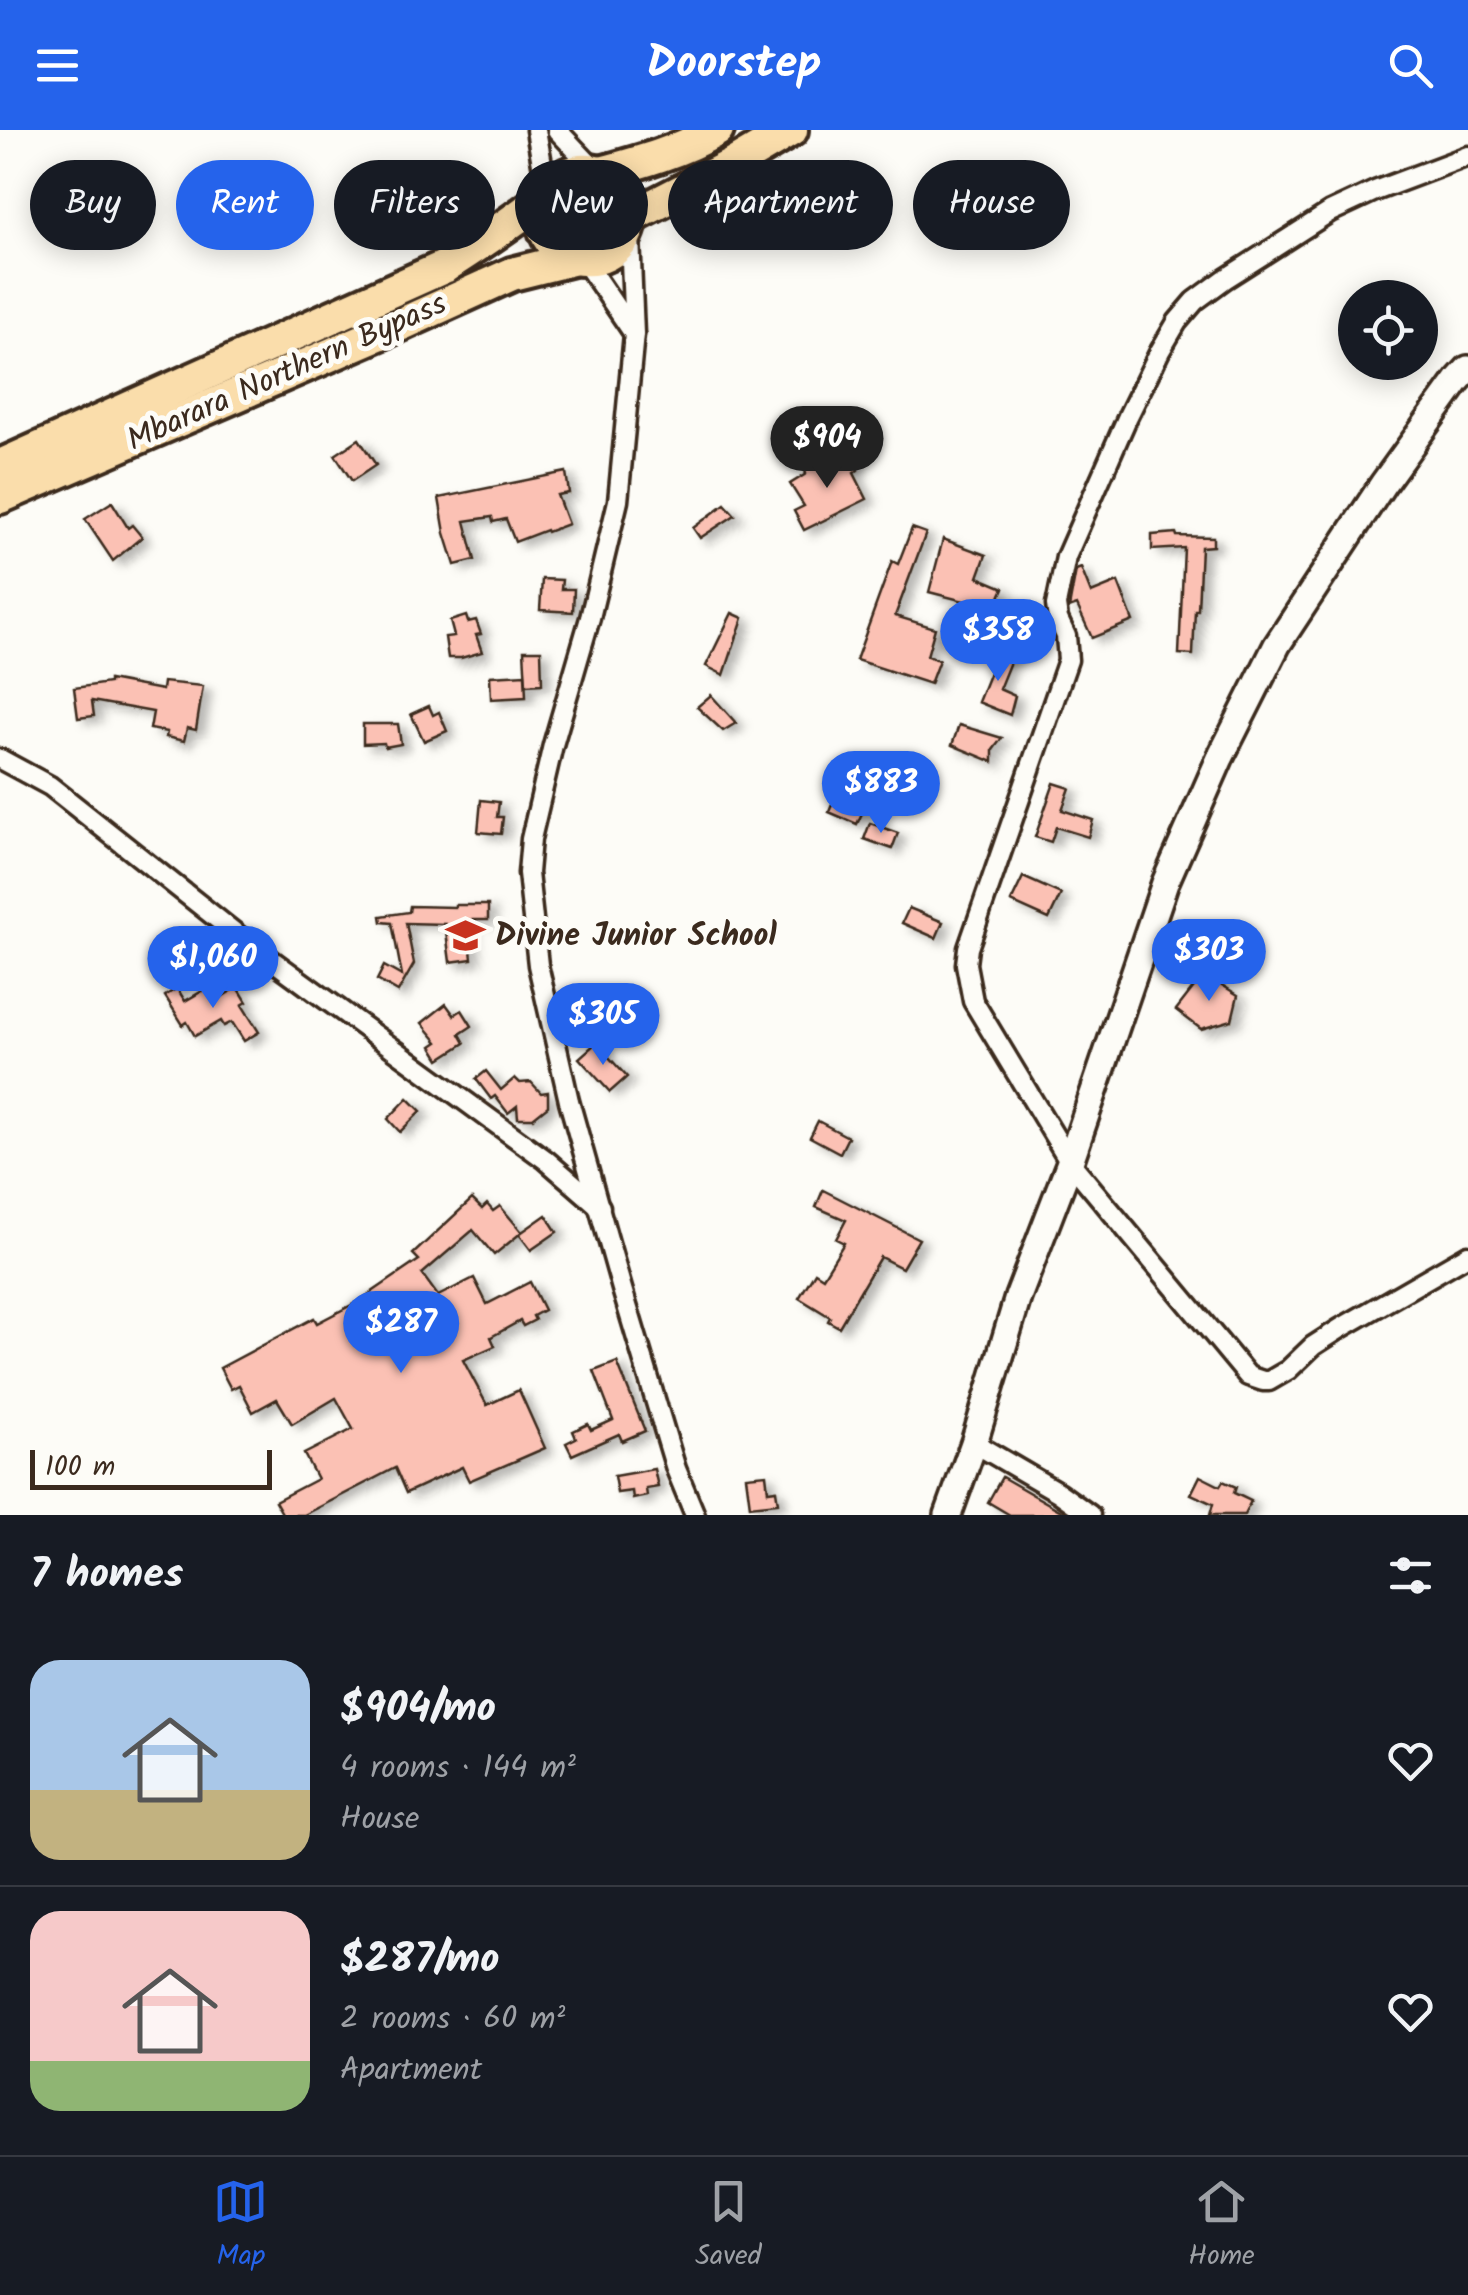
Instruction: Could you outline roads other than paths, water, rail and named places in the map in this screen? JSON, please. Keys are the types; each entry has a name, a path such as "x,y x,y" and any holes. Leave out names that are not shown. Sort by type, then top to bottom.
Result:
{"highway":[{"path":"644,160 717,130"},
{"path":"648,211 790,130"},
{"path":"0,466 444,268 515,220"},
{"path":"560,250 580,259 595,258 611,250"},
{"name":"Mbarara Northern Bypass","path":"0,497 512,274 580,259"}],"main road":[{"path":"948,1515 1018,1296 1070,1162 1164,883 1220,758 1276,645 1383,484 1468,369"}],"street":[{"path":"536,130 541,160"},
{"path":"557,130 587,160"},
{"path":"1468,156 1375,190 1330,212 1225,278 1195,301 1177,322 1128,416 1066,557 1056,606 1066,636 1068,660 968,948 966,964 973,1001 1070,1162 1243,1369 1257,1380 1269,1381 1280,1376 1341,1328 1468,1255"},
{"path":"631,250 634,334 618,502 553,745 531,839 528,872 538,965 569,1101 676,1469 694,1515"},
{"path":"580,259 634,334"},
{"path":"0,759 50,786 240,936 546,1160 600,1207"},
{"path":"974,1443 1090,1515"}],"place":[{"name":"Divine Junior School","path":"465,936"}]}
